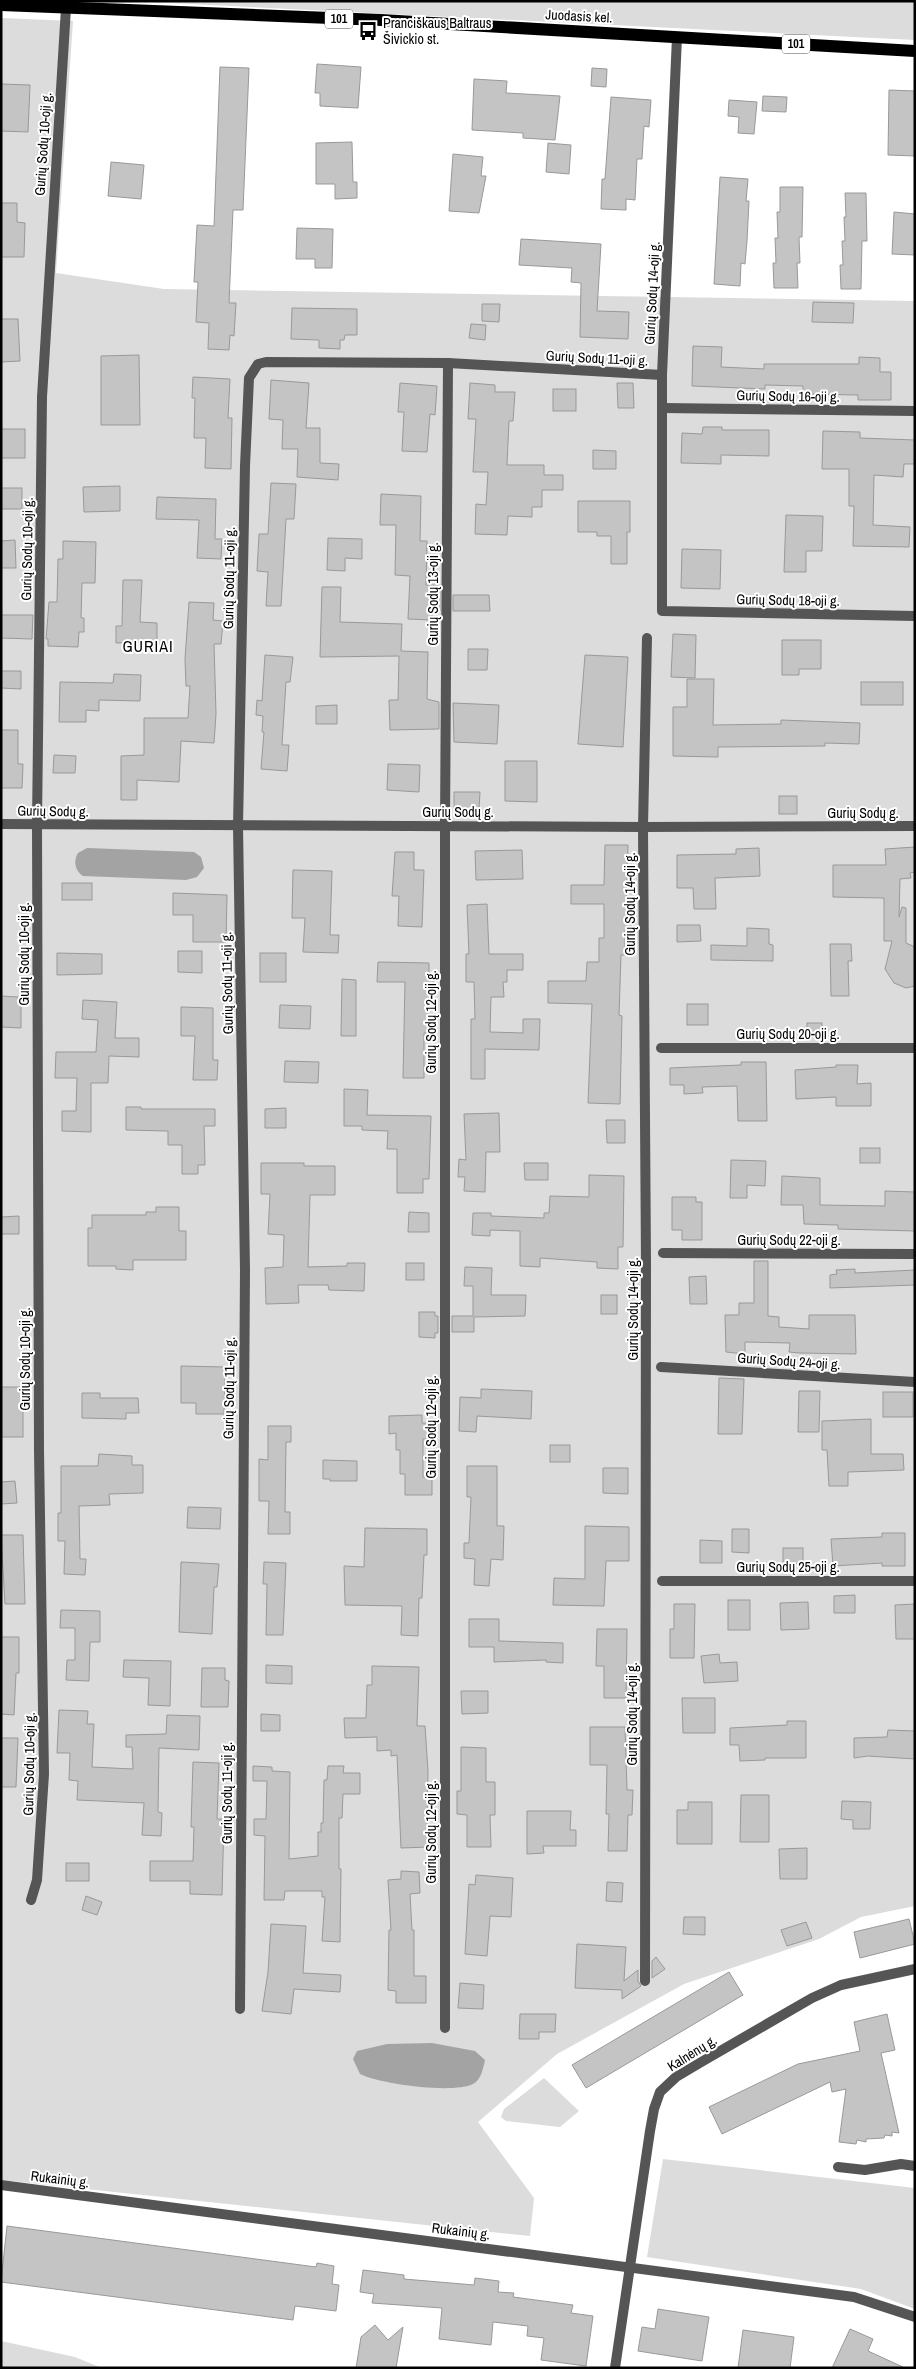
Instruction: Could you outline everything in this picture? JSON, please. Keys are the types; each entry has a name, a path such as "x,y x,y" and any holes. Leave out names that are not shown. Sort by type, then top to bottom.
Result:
{"main road":[{"name":"Juodasis kel.","path":"1,5 389,20 915,51"}],"street":[{"name":"Gurių Sodų 10-oji g.","path":"31,1900 37,1880 44,1774 39,1451 37,824 42,397 66,8"},
{"name":"Gurių Sodų 14-oji g.","path":"662,611 662,375 677,37"},
{"name":"Gurių Sodų 11-oji g.","path":"240,2009 245,1260 238,826 245,466 250,378 252,371 258,364 266,362 448,363 662,375"},
{"name":"Gurių Sodų 13-oji g.","path":"445,825 448,363"},
{"name":"Gurių Sodų 16-oji g.","path":"662,408 915,411"},
{"name":"Gurių Sodų 18-oji g.","path":"662,611 915,616"},
{"name":"Gurių Sodų 14-oji g.","path":"645,1981 646,1264 643,827 647,638"},
{"name":"Gurių Sodų g.","path":"1,824 643,827 915,826"},
{"name":"Gurių Sodų 12-oji g.","path":"445,825 445,2028"},
{"name":"Gurių Sodų 20-oji g.","path":"661,1048 915,1048"},
{"name":"Gurių Sodų 22-oji g.","path":"663,1253 915,1254"},
{"name":"Gurių Sodų 24-oji g.","path":"661,1367 915,1382"},
{"name":"Gurių Sodų 25-oji g.","path":"662,1581 915,1581"},
{"name":"Kalnėnų g.","path":"615,2368 650,2131 654,2109 660,2092 676,2077 812,1998 841,1985 915,1970"},
{"path":"838,2167 864,2170 901,2164 915,2166"},
{"name":"Rukainių g.","path":"1,2185 854,2296 915,2317"}],"shaded area":[{"path":"130,1 915,1 915,40"},
{"path":"1,18 73,21 56,273 164,289 915,301 915,1906 861,1917 819,1939 684,1984 557,2054 478,2122 534,2198 530,2236 1,2180"},
{"path":"87,848 194,852 201,857 204,868 197,877 186,880 83,876 77,869 75,862 78,853"},
{"path":"432,2043 475,2051 485,2060 478,2080 473,2084 463,2087 416,2087 370,2078 360,2074 353,2059 357,2051 387,2044"},
{"path":"544,2078 579,2111 560,2127 506,2121 501,2117 504,2109"},
{"path":"663,2159 915,2188 915,2309 861,2289 647,2257"},
{"path":"1,2341 75,2357 102,2368 1,2368"}],"building":[{"path":"317,64 361,67 358,108 320,106 320,93 315,93"},
{"path":"220,67 249,68 243,210 233,210 229,303 236,303 234,336 230,335 229,350 208,349 209,323 196,322 198,282 194,282 197,225 214,226"},
{"path":"592,68 607,69 606,87 591,86"},
{"path":"474,79 507,81 506,93 560,96 555,140 523,138 523,133 472,130"},
{"path":"1,84 30,85 28,132 1,131"},
{"path":"889,90 915,91 915,156 888,155"},
{"path":"763,96 787,97 786,112 762,111"},
{"path":"611,97 651,100 649,127 644,126 642,159 637,159 635,200 626,199 626,210 601,209 602,179 605,179"},
{"path":"729,100 757,102 754,134 738,133 739,117 728,116"},
{"path":"352,142 353,182 357,182 357,198 335,199 335,184 316,184 316,143"},
{"path":"548,143 571,145 569,174 546,172"},
{"path":"453,154 483,157 481,176 486,176 479,213 449,211"},
{"path":"111,162 144,165 141,199 108,196"},
{"path":"720,177 748,179 746,201 749,201 747,241 745,264 741,263 740,286 714,284"},
{"path":"780,187 803,187 802,237 799,237 800,263 797,263 798,288 774,288 773,263 776,263 775,238 778,238 777,212 780,212"},
{"path":"845,193 866,193 867,241 862,241 861,289 841,289 840,265 843,265 842,241 845,241 844,217 846,217"},
{"path":"1,203 17,203 17,222 25,223 24,257 1,257"},
{"path":"894,212 915,214 915,255 892,254"},
{"path":"297,228 333,229 332,268 315,268 315,259 296,259"},
{"path":"521,239 601,244 597,311 629,312 628,339 580,337 581,283 571,282 572,268 519,265"},
{"path":"813,302 854,303 853,323 812,322"},
{"path":"482,304 500,304 499,322 482,321"},
{"path":"292,308 357,309 357,335 345,335 344,340 340,340 340,349 319,348 319,340 291,339"},
{"path":"1,319 18,319 20,361 1,362"},
{"path":"471,324 486,325 485,340 469,338"},
{"path":"693,346 722,347 721,367 764,369 764,364 859,364 859,357 880,358 880,372 891,372 891,400 858,400 858,395 803,394 803,386 765,385 765,389 692,386"},
{"path":"139,355 140,425 101,425 101,356"},
{"path":"193,377 230,379 228,418 232,418 231,469 205,468 206,438 194,438 195,398 192,398"},
{"path":"271,380 309,383 306,428 320,428 320,463 339,464 338,480 297,477 298,449 282,449 283,420 269,419"},
{"path":"400,383 437,386 435,415 430,414 427,452 402,451 404,412 398,412"},
{"path":"470,383 495,385 495,392 515,392 513,421 509,421 507,465 544,465 544,475 563,475 563,490 542,490 542,507 532,507 532,517 508,516 507,535 475,534 476,504 486,505 488,472 473,472 476,419 468,419"},
{"path":"617,383 633,383 634,408 618,408"},
{"path":"553,389 576,389 576,411 553,411"},
{"path":"703,427 722,427 722,430 769,430 769,456 721,455 721,464 681,463 682,433 702,434"},
{"path":"1,429 25,429 25,458 1,458"},
{"path":"823,431 860,432 860,438 915,440 915,464 904,464 903,477 874,475 873,525 910,527 909,547 853,546 854,506 849,506 849,469 822,469"},
{"path":"593,450 616,451 616,469 593,469"},
{"path":"271,483 296,484 294,519 286,519 281,606 266,606 268,572 257,571 259,534 268,534"},
{"path":"120,486 120,511 84,512 83,487"},
{"path":"1,488 22,488 22,509 1,509"},
{"path":"381,494 421,496 420,541 427,541 426,585 440,585 440,611 432,611 432,620 408,619 410,576 395,575 396,525 380,525"},
{"path":"157,497 216,499 215,539 222,539 221,559 197,558 199,520 156,519"},
{"path":"578,501 630,501 630,532 627,532 627,564 611,564 611,536 597,536 597,532 578,532"},
{"path":"786,515 823,516 822,551 806,551 806,572 784,572"},
{"path":"328,538 362,539 362,559 345,558 345,571 327,570"},
{"path":"15,540 16,568 1,568 1,541"},
{"path":"63,541 96,542 95,583 82,583 81,618 84,618 84,632 79,632 78,647 48,646 48,639 46,639 49,602 57,602 58,559 63,559"},
{"path":"682,549 721,550 720,589 681,588"},
{"path":"123,580 142,580 140,622 157,623 157,642 116,643 116,626 122,626"},
{"path":"322,587 341,587 340,622 402,624 401,651 428,652 427,699 439,702 439,729 390,730 389,700 398,700 399,656 320,657"},
{"path":"453,595 489,595 490,611 453,611"},
{"path":"189,602 214,603 213,620 223,621 221,644 214,644 216,714 214,743 181,741 179,782 137,780 137,800 121,800 121,756 144,755 144,718 188,718 190,686 186,686 185,659"},
{"path":"1,615 33,615 32,639 1,638"},
{"path":"673,634 696,635 695,678 671,677"},
{"path":"782,640 821,640 821,669 799,669 799,675 782,675"},
{"path":"468,649 488,649 487,670 468,670"},
{"path":"265,655 293,657 290,682 286,682 282,745 289,745 287,771 261,769 264,732 262,732 263,716 256,715 257,700 262,701"},
{"path":"585,655 628,657 623,747 578,744"},
{"path":"1,671 21,671 21,689 1,688"},
{"path":"114,674 141,675 140,701 99,700 99,711 86,710 86,722 59,722 60,682 113,683"},
{"path":"687,679 714,679 713,725 781,724 781,720 860,723 859,744 825,743 825,746 718,747 718,757 673,756 673,707 687,707"},
{"path":"861,682 903,682 903,705 861,705"},
{"path":"453,703 499,705 497,744 454,742"},
{"path":"337,705 337,724 316,724 316,706"},
{"path":"1,730 18,730 18,764 23,764 22,788 1,788"},
{"path":"54,755 76,756 75,773 53,773"},
{"path":"505,761 537,761 537,802 505,801"},
{"path":"388,764 420,765 419,792 387,790"},
{"path":"454,792 480,792 479,810 454,810"},
{"path":"779,796 797,796 797,814 779,814"},
{"path":"605,845 628,845 626,906 632,906 631,930 625,930 625,955 621,955 619,1015 622,1016 620,1104 588,1103 592,1004 548,1003 548,981 586,981 587,962 599,962 599,938 604,938 604,904 571,904 571,885 604,885"},
{"path":"915,847 915,872 910,873 911,878 900,879 899,917 902,907 906,908 906,943 915,947 915,986 906,988 894,983 885,969 892,941 884,941 884,898 833,897 833,865 886,865 885,849"},
{"path":"759,848 760,876 715,878 716,909 694,909 693,888 677,888 677,855 736,854 736,849"},
{"path":"522,850 523,879 476,880 475,851"},
{"path":"395,852 414,852 414,870 424,870 422,927 398,926 399,896 392,896"},
{"path":"293,870 332,871 330,935 339,935 338,953 303,952 305,918 292,918"},
{"path":"62,883 92,883 92,900 62,900"},
{"path":"173,893 227,895 226,942 193,942 193,915 173,915"},
{"path":"487,904 489,954 523,954 523,970 507,970 507,982 503,982 504,997 491,997 490,1032 523,1033 523,1019 540,1019 539,1050 485,1049 485,1079 471,1079 471,1019 475,1019 474,982 466,982 466,954 469,954 467,905"},
{"path":"677,925 700,925 701,941 677,942"},
{"path":"747,928 769,929 769,944 773,945 773,961 711,960 711,945 747,946"},
{"path":"830,944 851,944 852,961 848,961 849,996 831,996"},
{"path":"178,951 202,951 202,973 178,972"},
{"path":"57,953 102,954 102,974 57,975"},
{"path":"260,953 286,953 286,982 260,982"},
{"path":"378,962 429,963 429,974 434,974 433,1005 428,1005 428,1033 424,1033 424,1078 403,1078 405,982 377,982"},
{"path":"342,979 356,980 356,1036 341,1036"},
{"path":"1,996 18,997 18,1002 21,1002 21,1028 1,1027"},
{"path":"83,1000 117,1002 115,1038 139,1038 139,1057 109,1056 108,1083 91,1083 91,1132 62,1131 62,1111 76,1111 77,1078 55,1078 56,1052 96,1052 98,1020 82,1019"},
{"path":"687,1004 708,1004 708,1025 687,1025"},
{"path":"280,1005 311,1006 310,1029 279,1028"},
{"path":"181,1007 213,1008 213,1060 218,1060 217,1080 193,1080 195,1036 181,1036"},
{"path":"807,1023 822,1023 822,1037 807,1037"},
{"path":"285,1061 319,1062 318,1083 284,1082"},
{"path":"741,1062 766,1062 767,1121 738,1121 737,1086 702,1087 703,1093 684,1094 684,1085 670,1085 670,1068 741,1065"},
{"path":"836,1065 858,1065 857,1084 871,1083 871,1106 836,1106 836,1097 796,1099 795,1070 836,1067"},
{"path":"344,1089 368,1090 367,1115 431,1116 429,1179 423,1179 423,1193 397,1193 397,1149 387,1149 388,1131 362,1130 362,1126 344,1126"},
{"path":"126,1107 141,1107 141,1109 215,1109 215,1126 204,1126 205,1165 198,1165 198,1174 182,1174 182,1145 168,1145 168,1131 126,1130"},
{"path":"286,1108 286,1128 265,1128 265,1109"},
{"path":"499,1113 500,1152 486,1152 485,1192 464,1191 465,1177 458,1177 459,1159 466,1160 464,1114"},
{"path":"606,1120 625,1120 625,1143 607,1143"},
{"path":"860,1148 880,1148 880,1163 860,1163"},
{"path":"731,1160 766,1161 765,1186 747,1185 747,1198 730,1198"},
{"path":"261,1163 304,1163 304,1166 335,1166 335,1195 310,1195 308,1267 347,1266 347,1263 365,1263 364,1291 329,1290 328,1285 298,1285 299,1303 266,1304 265,1268 283,1267 284,1235 268,1234 270,1194 261,1194"},
{"path":"524,1163 548,1163 548,1180 525,1180"},
{"path":"589,1175 624,1176 623,1247 618,1247 618,1269 597,1268 597,1262 540,1258 540,1267 520,1266 520,1231 490,1230 490,1236 472,1235 473,1213 491,1213 491,1216 544,1218 544,1213 549,1213 550,1196 589,1197"},
{"path":"782,1176 820,1178 820,1205 885,1206 885,1191 915,1192 915,1231 838,1229 838,1225 804,1224 803,1205 781,1205"},
{"path":"672,1197 696,1197 696,1202 702,1202 702,1240 682,1240 682,1230 672,1230"},
{"path":"156,1207 179,1207 179,1231 186,1231 186,1260 133,1260 133,1270 116,1269 116,1266 88,1266 88,1228 92,1228 92,1215 146,1215 146,1212 156,1212"},
{"path":"409,1212 429,1213 429,1232 408,1232"},
{"path":"19,1216 19,1234 1,1234 1,1217"},
{"path":"754,1261 768,1261 768,1316 779,1317 779,1327 809,1329 809,1315 855,1315 856,1354 789,1352 790,1343 745,1342 745,1354 726,1352 725,1315 739,1315 739,1303 754,1303"},
{"path":"406,1263 424,1263 424,1280 406,1280"},
{"path":"465,1267 492,1268 491,1295 526,1295 525,1316 474,1317 474,1332 452,1332 452,1316 473,1316 473,1286 464,1286"},
{"path":"855,1269 855,1273 915,1270 915,1285 830,1288 830,1275 837,1274 836,1270"},
{"path":"706,1276 707,1304 690,1304 689,1277"},
{"path":"601,1295 617,1295 617,1314 601,1314"},
{"path":"419,1312 435,1312 435,1316 438,1316 438,1333 435,1333 435,1338 419,1337"},
{"path":"181,1366 225,1367 224,1414 196,1414 196,1403 181,1403"},
{"path":"719,1378 744,1379 742,1434 718,1434"},
{"path":"1,1387 23,1387 23,1437 1,1437"},
{"path":"481,1389 532,1391 531,1419 477,1416 476,1432 459,1431 460,1397 481,1398"},
{"path":"799,1391 820,1391 819,1432 798,1432"},
{"path":"883,1392 913,1392 913,1417 883,1417"},
{"path":"82,1393 100,1393 100,1398 138,1398 139,1413 126,1413 126,1419 82,1418"},
{"path":"422,1415 422,1423 431,1423 431,1439 423,1439 423,1477 432,1477 432,1495 405,1495 405,1474 400,1474 400,1450 396,1450 396,1433 389,1434 389,1416"},
{"path":"871,1419 871,1454 903,1454 904,1470 848,1472 848,1486 829,1486 827,1450 822,1450 822,1421"},
{"path":"268,1426 291,1426 291,1442 286,1442 285,1512 290,1512 290,1534 268,1534 269,1501 259,1501 259,1459 268,1460"},
{"path":"550,1445 570,1445 570,1462 550,1462"},
{"path":"99,1454 132,1456 132,1465 143,1465 143,1493 109,1494 110,1505 79,1506 80,1559 86,1559 85,1575 64,1574 65,1541 58,1541 58,1513 61,1513 61,1466 98,1466"},
{"path":"323,1460 357,1461 357,1481 330,1481 330,1479 323,1479"},
{"path":"467,1466 497,1466 497,1526 504,1526 503,1560 491,1559 489,1586 474,1585 475,1559 464,1558 464,1543 469,1543 471,1497 467,1497"},
{"path":"603,1468 628,1468 628,1494 603,1493"},
{"path":"15,1481 17,1503 1,1504 1,1482"},
{"path":"188,1507 221,1508 220,1529 187,1528"},
{"path":"585,1526 629,1527 629,1561 606,1561 604,1606 553,1605 554,1578 585,1579"},
{"path":"365,1528 427,1529 427,1555 424,1555 422,1598 419,1598 418,1636 401,1635 402,1606 345,1605 344,1566 364,1567"},
{"path":"732,1529 749,1529 749,1553 732,1552"},
{"path":"882,1533 905,1533 905,1566 882,1566 882,1563 833,1566 831,1539 882,1537"},
{"path":"1,1535 23,1535 25,1604 5,1604"},
{"path":"700,1540 722,1541 722,1563 700,1563"},
{"path":"783,1548 803,1548 803,1564 783,1564"},
{"path":"181,1562 219,1564 217,1587 214,1587 212,1634 179,1632"},
{"path":"264,1562 286,1563 283,1635 266,1635 267,1584 263,1584"},
{"path":"855,1595 855,1613 834,1613 834,1596"},
{"path":"728,1600 750,1600 750,1630 728,1630"},
{"path":"808,1602 809,1629 781,1630 780,1603"},
{"path":"674,1604 695,1604 694,1658 670,1658 670,1629 674,1629"},
{"path":"915,1604 915,1639 896,1639 895,1605"},
{"path":"61,1610 100,1611 100,1642 90,1642 89,1681 66,1680 67,1660 75,1660 75,1628 60,1628"},
{"path":"469,1619 499,1619 499,1641 563,1643 563,1663 546,1662 546,1660 494,1662 494,1647 469,1647"},
{"path":"597,1629 627,1629 626,1698 604,1698 604,1666 596,1666"},
{"path":"1,1637 19,1637 19,1673 16,1673 14,1715 1,1714"},
{"path":"719,1654 720,1663 737,1662 738,1681 704,1683 701,1656"},
{"path":"124,1660 171,1661 170,1706 148,1705 149,1678 123,1677"},
{"path":"266,1665 292,1666 292,1684 266,1683"},
{"path":"372,1666 419,1667 417,1726 425,1726 428,1771 427,1827 430,1827 430,1847 401,1848 397,1755 391,1756 391,1750 377,1751 377,1737 345,1738 344,1718 366,1718 367,1685 372,1685"},
{"path":"202,1668 225,1668 225,1680 229,1681 228,1707 201,1707"},
{"path":"461,1691 488,1691 488,1713 462,1714"},
{"path":"682,1698 715,1698 715,1733 683,1733"},
{"path":"59,1710 88,1711 87,1724 94,1724 92,1767 133,1769 132,1747 126,1747 126,1735 166,1734 167,1715 200,1716 199,1750 159,1748 158,1812 162,1813 161,1836 142,1835 144,1803 77,1800 78,1781 69,1780 70,1753 57,1753"},
{"path":"261,1714 280,1715 280,1731 261,1731"},
{"path":"787,1721 806,1721 806,1758 765,1758 765,1760 740,1761 739,1745 730,1745 730,1728 787,1725"},
{"path":"590,1727 625,1727 627,1790 633,1790 632,1815 628,1815 627,1851 608,1851 609,1814 606,1814 607,1765 590,1765"},
{"path":"888,1730 915,1731 915,1759 868,1756 854,1758 854,1738 887,1737"},
{"path":"1,1738 18,1738 16,1787 1,1787"},
{"path":"461,1747 486,1748 486,1782 495,1782 495,1815 490,1815 491,1847 467,1847 467,1815 457,1814 457,1791 461,1791"},
{"path":"193,1762 219,1763 217,1819 224,1819 222,1895 190,1894 190,1881 150,1881 150,1861 193,1861 194,1827 191,1827"},
{"path":"253,1766 272,1767 272,1771 290,1772 289,1859 318,1856 318,1832 321,1832 321,1823 323,1823 324,1780 327,1780 328,1766 344,1766 343,1773 360,1773 360,1794 343,1794 342,1818 339,1818 339,1869 341,1869 340,1942 322,1941 325,1897 322,1897 322,1891 285,1891 284,1900 264,1900 265,1836 254,1835 254,1819 266,1819 267,1781 253,1781"},
{"path":"741,1795 769,1795 769,1842 740,1842"},
{"path":"842,1801 871,1802 870,1829 853,1829 853,1820 841,1819"},
{"path":"688,1802 712,1802 712,1844 677,1844 677,1810 688,1810"},
{"path":"527,1811 571,1811 570,1830 576,1830 576,1846 543,1846 544,1853 527,1854"},
{"path":"807,1848 807,1879 780,1879 779,1849"},
{"path":"66,1863 89,1863 89,1881 66,1881"},
{"path":"401,1871 419,1872 420,1893 410,1894 412,1930 414,1930 414,1976 426,1976 426,2003 396,2003 396,1991 388,1990 389,1930 391,1930 388,1880 401,1879"},
{"path":"476,1875 513,1878 511,1917 490,1916 487,1956 465,1954 469,1884 475,1885"},
{"path":"607,1882 623,1883 622,1902 606,1901"},
{"path":"86,1896 102,1902 97,1915 82,1910"},
{"path":"684,1917 705,1917 705,1935 683,1934"},
{"path":"909,1919 915,1944 860,1958 854,1932"},
{"path":"806,1922 812,1938 787,1946 781,1930"},
{"path":"271,1924 306,1926 303,1973 341,1975 340,1992 294,1989 291,2014 262,2011 268,1972"},
{"path":"577,1944 626,1947 624,1981 638,1970 638,1981 641,1986 622,1999 622,1990 575,1988"},
{"path":"656,1957 665,1969 652,1978 652,1961"},
{"path":"729,1972 743,1995 586,2088 572,2065"},
{"path":"460,1983 484,1985 483,2009 458,2008"},
{"path":"520,2014 556,2014 555,2032 539,2032 539,2039 519,2039"},
{"path":"887,2014 895,2050 881,2053 899,2133 892,2132 892,2136 885,2135 884,2138 866,2139 866,2142 857,2140 856,2144 839,2142 846,2089 832,2092 830,2082 722,2134 709,2107 798,2064 860,2051 854,2022"},
{"path":"7,2226 316,2267 317,2263 334,2266 332,2284 339,2285 336,2311 295,2306 293,2320 1,2282"},
{"path":"363,2270 404,2275 404,2279 474,2285 475,2278 499,2281 498,2292 514,2293 513,2297 573,2305 571,2313 593,2316 586,2366 541,2360 544,2338 527,2336 528,2326 493,2322 491,2345 439,2339 442,2308 372,2303 374,2294 360,2292"},
{"path":"658,2309 709,2317 702,2361 638,2351 642,2327 655,2329"},
{"path":"375,2325 388,2340 403,2327 396,2368 356,2368 361,2337"},
{"path":"850,2329 873,2339 868,2351 905,2368 832,2368"},
{"path":"743,2330 794,2337 790,2368 738,2368"}],"place":[{"name":"Pranciškaus Baltraus Šivickio st.","path":"368,31"}],"district":[{"name":"GURIAI","path":"148,646"}]}
